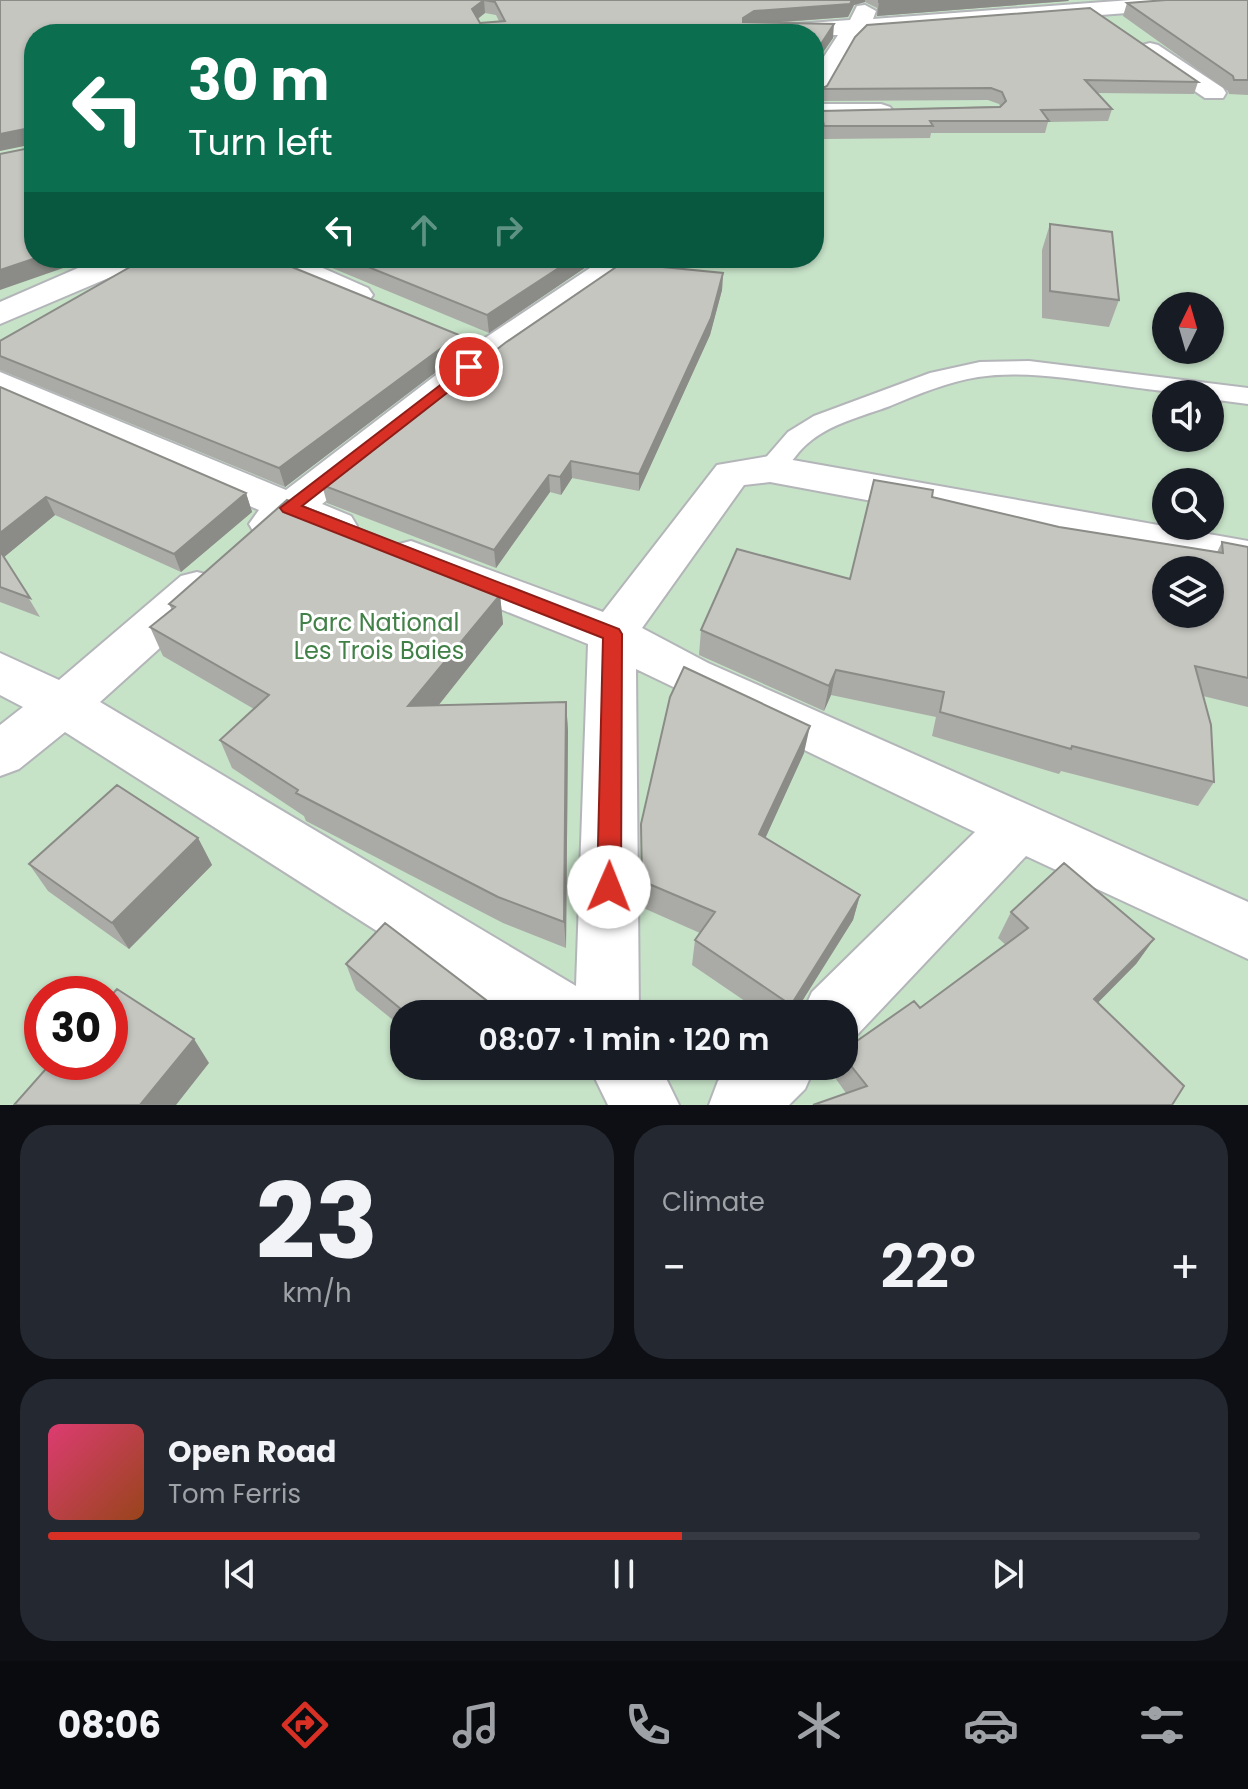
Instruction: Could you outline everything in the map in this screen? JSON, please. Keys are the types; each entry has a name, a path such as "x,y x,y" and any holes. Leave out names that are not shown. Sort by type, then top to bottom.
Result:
{"street":[{"path":"824,78 840,47 860,27 869,0"},
{"path":"824,29 1084,4 1218,0"},
{"path":"1084,4 1214,93"},
{"path":"824,112 909,112"},
{"path":"0,314 105,268"},
{"path":"297,268 390,309"},
{"path":"0,754 63,705 478,344 609,268"},
{"path":"0,383 33,401 289,508 612,634 691,676 1248,931"},
{"path":"607,1000 612,634 731,474 770,469 1248,556"},
{"path":"0,672 63,705 541,1000"},
{"path":"848,1000 1018,826"},
{"path":"631,1080 646,1105"},
{"path":"742,1105 768,1080"}],"lane":[{"path":"770,469 797,438 823,422 939,378 980,369 1029,368 1248,396"}],"green space":[{"name":"Parc National Les Trois Baies","path":"0,0 1248,0 1248,1105 0,1105"}],"building":[{"path":"0,0 484,0 852,0 850,4 754,11 743,18 743,22 834,24 824,39 824,24 24,24 24,129 0,134","holes":["484,0 495,2 505,21 480,23 472,9"]},
{"path":"1248,0 1248,80 1234,80 1233,76 1127,3"},
{"path":"1090,8 1198,82 1085,80 1112,109 1041,110 1049,121 930,121 933,126 824,126 824,111 1000,107 1006,101 1002,92 991,88 824,89 855,37 867,25"},
{"path":"24,149 24,262 0,270 0,154"},
{"path":"1050,224 1112,232 1119,300 1050,291"},
{"path":"128,268 294,268 459,335 279,468 0,356 0,341"},
{"path":"371,268 559,268 487,315"},
{"path":"615,268 672,268 723,273 711,318 639,474 571,461 560,477 549,475 494,550 322,485 505,343"},
{"path":"0,387 246,493 174,554 46,497 0,533"},
{"path":"874,480 933,490 932,497 1059,527 1223,553 1222,542 1248,547 1248,678 1195,666 1211,725 1214,782 1072,746 1071,749 940,712 944,692 836,670 829,686 701,630 737,549 850,579"},
{"path":"287,500 467,571 460,579 500,595 408,706 566,702 564,922 498,897 296,793 298,790 220,740 269,695 150,627 175,607 169,604"},
{"path":"0,551 30,598 0,587"},
{"path":"684,667 810,726 759,834 860,895 794,1000 784,1000 695,940 715,912 642,881 641,824 670,697"},
{"path":"117,785 198,838 112,923 29,864"},
{"path":"1064,863 1154,939 1094,999 1184,1086 1172,1105 813,1105 867,1086 858,1075 858,1040 914,1001 920,1008 1028,928 1011,912"},
{"path":"385,923 486,1000 390,1000 346,964"},
{"path":"128,996 194,1039 140,1105 14,1105 36,1080 128,1080"}],"route":[{"path":"469,367 289,508 612,634 609,887"}]}
